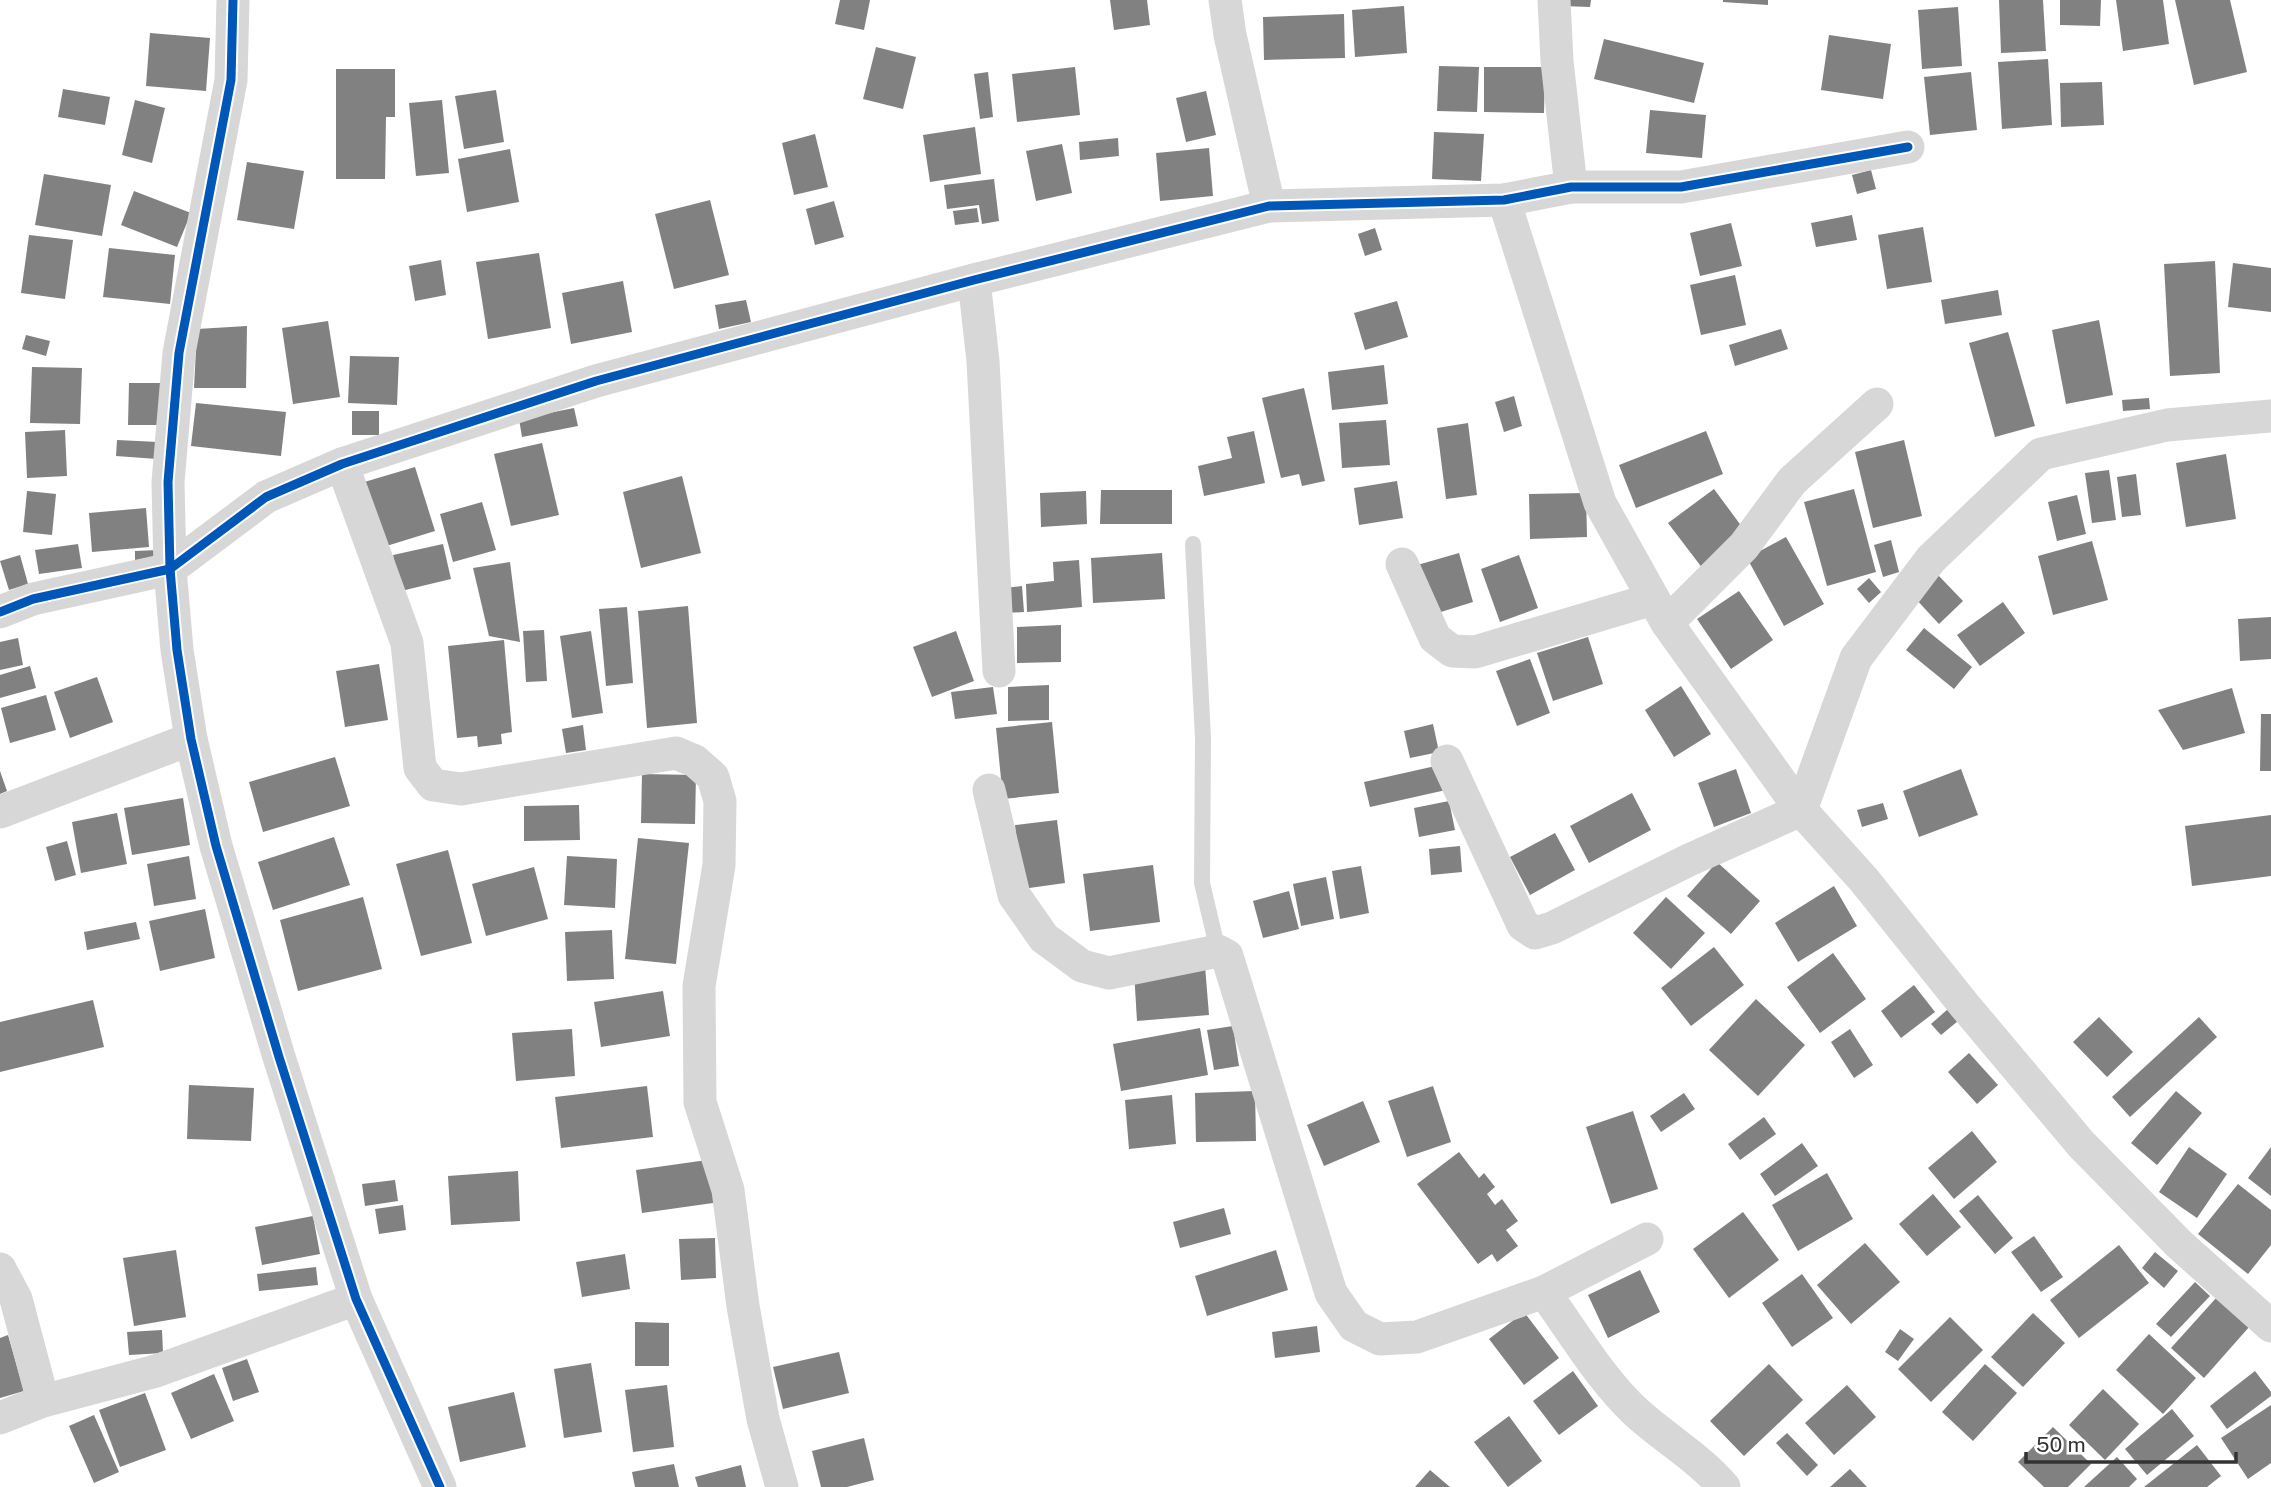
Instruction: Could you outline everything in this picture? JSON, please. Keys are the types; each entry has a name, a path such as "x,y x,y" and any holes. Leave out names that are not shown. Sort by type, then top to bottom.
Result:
{"street":[{"path":"233,0 231,80 178,354 168,482 170,569 177,650 191,739 216,846 279,1058 356,1299 440,1487"},
{"path":"1225,0 1230,35 1269,206"},
{"path":"1554,0 1557,61 1570,187"},
{"path":"0,612 33,599 170,569 266,497 342,464 596,381 974,280 1269,206 1504,200 1570,187 1681,187 1908,147"},
{"path":"1504,200 1600,503 1660,611 1801,810 1864,880 2081,1144 2179,1244 2271,1326"},
{"path":"974,280 983,361 999,671"},
{"path":"1402,564 1435,638 1452,651 1475,652 1660,611 1744,546 1793,481 1877,404"},
{"path":"1447,761 1523,925 1535,933 1552,928 1689,860 1801,810 1856,658 1931,559 2040,454 2167,425 2271,416"},
{"path":"342,464 407,643 421,768 433,785 461,789 676,754 695,761 713,777 720,801 719,864 699,986 700,1102 727,1190 743,1306 764,1419 782,1487"},
{"path":"0,812 191,739"},
{"path":"989,790 1014,895 1044,938 1082,966 1109,973 1218,951 1227,956 1331,1293 1354,1326 1380,1339 1417,1337 1544,1292 1647,1238"},
{"path":"0,1269 16,1299 43,1401"},
{"path":"1544,1292 1603,1376 1636,1412 1713,1474 1724,1487"},
{"path":"0,1418 43,1401 156,1371 356,1299"}],"lane":[{"path":"1193,544 1203,737 1202,883 1218,951"}],"building":[{"path":"840,0 870,0 864,30 835,24"},
{"path":"1110,0 1147,0 1150,25 1114,30"},
{"path":"1563,0 1591,0 1590,7 1562,6"},
{"path":"1768,0 1768,5 1723,2"},
{"path":"1999,0 2043,0 2046,51 2001,53"},
{"path":"2060,0 2101,0 2100,26 2060,25"},
{"path":"2116,0 2163,0 2169,44 2123,51"},
{"path":"2175,0 2230,0 2247,72 2194,85"},
{"path":"1404,6 1407,53 1355,57 1352,10"},
{"path":"1958,7 1962,66 1922,69 1918,10"},
{"path":"1344,14 1345,58 1264,60 1263,17"},
{"path":"150,33 210,38 206,91 146,86"},
{"path":"1829,35 1891,44 1883,99 1821,90"},
{"path":"1604,39 1704,63 1694,103 1594,79"},
{"path":"876,47 916,57 903,109 863,99"},
{"path":"2048,59 2052,125 2002,129 1998,62"},
{"path":"1439,66 1479,67 1477,112 1437,111"},
{"path":"1075,67 1080,115 1017,122 1012,74"},
{"path":"1484,67 1545,67 1544,113 1484,112"},
{"path":"336,69 395,69 395,117 386,117 385,179 336,179"},
{"path":"988,72 993,117 980,119 974,74"},
{"path":"1971,72 1977,130 1930,135 1924,77"},
{"path":"2102,82 2104,125 2061,127 2060,83"},
{"path":"63,89 110,97 105,125 58,117"},
{"path":"496,90 504,142 464,149 455,96"},
{"path":"1206,91 1216,135 1186,142 1176,98"},
{"path":"135,100 165,108 152,163 122,155"},
{"path":"442,100 449,173 416,176 409,103"},
{"path":"1650,110 1706,115 1702,158 1646,153"},
{"path":"975,127 981,174 930,182 923,135"},
{"path":"1434,132 1484,134 1481,181 1432,179"},
{"path":"815,134 828,187 794,195 782,143"},
{"path":"1118,138 1119,156 1080,160 1079,142"},
{"path":"1062,144 1072,193 1036,201 1026,151"},
{"path":"1209,148 1213,196 1160,201 1156,153"},
{"path":"510,149 519,202 467,212 458,159"},
{"path":"247,162 304,171 294,229 237,220"},
{"path":"1871,170 1876,189 1857,194 1852,175"},
{"path":"44,174 111,185 102,236 35,225"},
{"path":"994,179 999,221 982,224 979,205 947,209 944,185"},
{"path":"134,191 191,213 177,247 121,225"},
{"path":"710,200 729,275 674,289 655,214"},
{"path":"834,201 844,237 815,245 806,209"},
{"path":"977,208 979,222 955,225 953,211"},
{"path":"1852,215 1857,240 1816,247 1811,223"},
{"path":"1731,223 1742,266 1700,276 1690,233"},
{"path":"1923,227 1932,282 1887,289 1878,235"},
{"path":"1375,228 1382,250 1365,256 1358,234"},
{"path":"29,235 73,240 65,299 21,293"},
{"path":"109,248 175,255 170,304 103,297"},
{"path":"539,253 551,328 488,339 476,262"},
{"path":"441,260 446,295 415,301 409,266"},
{"path":"2215,261 2220,373 2170,376 2164,264"},
{"path":"2233,263 2271,268 2271,312 2228,307"},
{"path":"1735,275 1746,325 1701,335 1690,285"},
{"path":"623,281 632,332 571,344 562,293"},
{"path":"1998,290 2002,315 1945,324 1941,300"},
{"path":"746,300 751,322 719,329 715,305"},
{"path":"1397,301 1408,337 1365,350 1354,313"},
{"path":"2099,320 2113,395 2066,404 2052,330"},
{"path":"328,321 340,397 293,404 282,328"},
{"path":"247,326 246,388 194,388 197,329"},
{"path":"1781,329 1788,349 1735,366 1729,345"},
{"path":"2008,332 2035,426 1995,437 1969,343"},
{"path":"26,335 50,341 46,356 22,349"},
{"path":"350,356 399,357 397,405 348,403"},
{"path":"1384,365 1388,404 1332,410 1328,372"},
{"path":"32,367 82,368 80,424 30,423"},
{"path":"129,383 162,383 161,425 128,425"},
{"path":"1304,388 1325,481 1302,486 1299,474 1281,478 1262,398"},
{"path":"1514,396 1522,426 1504,432 1495,402"},
{"path":"2149,398 2150,409 2123,411 2122,400"},
{"path":"196,403 286,412 281,456 191,446"},
{"path":"574,408 578,426 522,437 519,419"},
{"path":"352,411 379,411 379,435 352,435"},
{"path":"1386,420 1390,465 1342,468 1339,423"},
{"path":"1468,423 1477,495 1446,499 1437,428"},
{"path":"65,430 67,476 27,478 25,432"},
{"path":"1254,431 1265,483 1204,496 1198,466 1232,458 1227,437"},
{"path":"1706,431 1723,474 1636,508 1619,465"},
{"path":"117,440 158,442 157,459 116,456"},
{"path":"1904,440 1922,516 1873,528 1855,452"},
{"path":"542,443 559,515 511,526 494,454"},
{"path":"2226,454 2236,519 2186,527 2176,463"},
{"path":"415,467 435,531 380,548 361,483"},
{"path":"2109,470 2116,520 2092,523 2085,473"},
{"path":"2136,474 2141,515 2122,517 2117,477"},
{"path":"682,476 701,553 641,568 623,492"},
{"path":"1397,481 1403,518 1359,525 1354,488"},
{"path":"1714,489 1748,535 1703,569 1668,523"},
{"path":"1854,489 1876,572 1827,586 1804,502"},
{"path":"1101,490 1172,490 1172,524 1100,524"},
{"path":"27,491 56,494 52,535 23,532"},
{"path":"1086,491 1087,524 1041,527 1040,493"},
{"path":"1586,493 1587,537 1530,539 1529,494"},
{"path":"2077,495 2086,534 2057,541 2048,502"},
{"path":"482,502 496,550 453,562 440,514"},
{"path":"146,508 149,547 92,552 89,513"},
{"path":"1786,537 1824,604 1784,626 1747,558"},
{"path":"1891,540 1899,572 1883,577 1874,545"},
{"path":"2092,541 2108,600 2053,615 2038,556"},
{"path":"78,544 82,568 39,574 35,550"},
{"path":"443,544 451,579 401,591 393,555"},
{"path":"158,550 159,563 135,564 135,551"},
{"path":"1162,553 1165,599 1093,603 1091,558"},
{"path":"1459,553 1473,602 1428,616 1414,566"},
{"path":"20,555 28,584 9,590 0,561"},
{"path":"1519,555 1538,608 1500,622 1481,569"},
{"path":"1079,560 1082,607 1027,612 1026,584 1054,581 1053,562"},
{"path":"510,562 520,642 489,636 473,568"},
{"path":"1937,574 1963,601 1939,624 1914,597"},
{"path":"1869,578 1881,592 1869,603 1857,589"},
{"path":"1022,586 1024,612 1006,613 1004,588"},
{"path":"1739,591 1773,640 1731,669 1697,619"},
{"path":"2003,602 2025,633 1980,666 1957,635"},
{"path":"688,606 697,723 647,728 638,611"},
{"path":"627,607 633,683 606,686 599,609"},
{"path":"2271,617 2271,659 2240,661 2238,619"},
{"path":"1061,625 1061,662 1017,663 1017,627"},
{"path":"1924,628 1972,667 1954,689 1906,650"},
{"path":"544,630 547,681 526,682 523,631"},
{"path":"591,631 603,713 572,718 560,636"},
{"path":"956,631 974,681 932,697 913,647"},
{"path":"1588,637 1603,684 1553,701 1537,653"},
{"path":"18,638 23,665 0,670 0,642"},
{"path":"504,640 512,732 501,734 502,744 478,747 477,736 457,738 448,646"},
{"path":"1530,659 1550,713 1517,726 1496,671"},
{"path":"379,664 388,720 345,727 336,671"},
{"path":"30,666 36,688 0,698 0,675"},
{"path":"97,677 113,722 70,738 54,692"},
{"path":"1049,685 1049,720 1008,721 1008,687"},
{"path":"1681,686 1711,734 1674,757 1645,710"},
{"path":"993,687 997,714 955,719 951,692"},
{"path":"2232,688 2245,733 2183,750 2158,710"},
{"path":"46,695 56,730 10,743 1,708"},
{"path":"2261,714 2271,714 2271,771 2260,771"},
{"path":"1052,722 1059,793 1003,799 996,728"},
{"path":"1433,724 1439,752 1410,758 1404,731"},
{"path":"583,725 586,750 566,753 562,729"},
{"path":"335,757 350,806 263,832 249,782"},
{"path":"1440,765 1446,790 1370,807 1364,782"},
{"path":"1736,769 1751,813 1714,827 1698,783"},
{"path":"1961,769 1978,815 1919,837 1903,791"},
{"path":"0,771 7,791 0,794"},
{"path":"642,774 696,775 695,824 641,823"},
{"path":"1632,793 1651,830 1589,863 1570,826"},
{"path":"183,798 190,845 132,855 124,808"},
{"path":"1449,801 1455,830 1419,837 1414,808"},
{"path":"1883,803 1888,819 1862,827 1857,810"},
{"path":"579,805 580,840 524,841 524,806"},
{"path":"117,813 127,864 81,873 72,822"},
{"path":"2271,815 2271,876 2192,886 2185,826"},
{"path":"1057,820 1065,883 1022,889 1015,825"},
{"path":"1555,833 1575,870 1530,895 1510,857"},
{"path":"334,837 350,885 273,910 258,862"},
{"path":"638,838 689,843 676,964 625,959"},
{"path":"67,841 76,875 55,881 46,847"},
{"path":"1460,846 1462,872 1431,875 1429,849"},
{"path":"448,850 472,943 421,956 396,864"},
{"path":"189,856 196,899 154,906 147,864"},
{"path":"567,856 617,859 615,908 564,905"},
{"path":"1717,862 1760,901 1731,934 1687,896"},
{"path":"1153,865 1160,922 1090,931 1083,874"},
{"path":"1361,866 1369,913 1340,919 1332,871"},
{"path":"534,867 548,919 486,936 472,884"},
{"path":"1326,877 1334,919 1301,926 1293,884"},
{"path":"1834,886 1857,926 1798,962 1775,923"},
{"path":"1289,891 1299,929 1263,938 1253,901"},
{"path":"363,897 382,969 298,991 280,920"},
{"path":"1666,897 1705,933 1671,969 1633,933"},
{"path":"205,909 215,958 160,971 149,921"},
{"path":"136,922 140,939 87,950 84,932"},
{"path":"612,930 614,979 567,981 565,932"},
{"path":"1714,947 1744,985 1691,1026 1661,988"},
{"path":"1833,953 1866,999 1820,1033 1787,987"},
{"path":"1205,966 1209,1015 1137,1021 1134,971"},
{"path":"1914,985 1935,1012 1901,1038 1881,1011"},
{"path":"663,991 670,1036 601,1047 594,1002"},
{"path":"1756,999 1805,1045 1758,1096 1709,1050"},
{"path":"93,1000 104,1047 0,1072 0,1022"},
{"path":"1948,1009 1958,1021 1941,1035 1931,1024"},
{"path":"2099,1017 2133,1052 2107,1077 2073,1042"},
{"path":"2199,1017 2217,1037 2130,1117 2112,1097"},
{"path":"1233,1026 1239,1066 1214,1070 1207,1030"},
{"path":"1200,1028 1208,1075 1121,1091 1113,1044"},
{"path":"572,1029 575,1076 516,1081 512,1033"},
{"path":"1850,1029 1873,1065 1854,1078 1831,1042"},
{"path":"1969,1053 1998,1085 1977,1104 1948,1072"},
{"path":"189,1085 254,1088 251,1141 187,1139"},
{"path":"647,1086 653,1137 561,1148 555,1097"},
{"path":"1433,1086 1451,1142 1407,1157 1388,1101"},
{"path":"1255,1091 1256,1141 1196,1142 1195,1093"},
{"path":"2176,1091 2202,1113 2157,1165 2131,1143"},
{"path":"1684,1093 1695,1109 1661,1132 1650,1116"},
{"path":"1172,1095 1176,1144 1129,1149 1125,1100"},
{"path":"1363,1101 1380,1142 1324,1166 1307,1125"},
{"path":"1633,1111 1658,1189 1611,1204 1586,1127"},
{"path":"1764,1117 1776,1134 1740,1160 1728,1144"},
{"path":"1972,1131 1997,1162 1954,1199 1928,1168"},
{"path":"1802,1143 1818,1166 1775,1196 1760,1174"},
{"path":"2189,1147 2227,1174 2197,1218 2159,1192"},
{"path":"2271,1147 2271,1196 2248,1178"},
{"path":"1459,1152 1479,1178 1484,1173 1495,1187 1487,1194 1495,1205 1502,1199 1518,1221 1506,1230 1518,1246 1497,1262 1492,1254 1478,1264 1417,1184"},
{"path":"714,1159 720,1202 642,1213 636,1170"},
{"path":"518,1171 520,1221 451,1225 448,1176"},
{"path":"1827,1173 1853,1219 1798,1251 1772,1205"},
{"path":"395,1180 398,1201 365,1206 362,1184"},
{"path":"2238,1184 2271,1210 2271,1245 2248,1274 2198,1234"},
{"path":"1933,1194 1961,1227 1927,1256 1899,1224"},
{"path":"1978,1195 2013,1238 1995,1254 1959,1211"},
{"path":"403,1205 406,1230 379,1234 375,1209"},
{"path":"1224,1208 1231,1234 1180,1248 1173,1222"},
{"path":"1743,1212 1779,1260 1729,1298 1693,1249"},
{"path":"313,1216 320,1254 262,1265 255,1227"},
{"path":"2034,1236 2063,1277 2041,1292 2011,1252"},
{"path":"715,1238 716,1278 681,1280 679,1239"},
{"path":"1865,1243 1900,1282 1851,1324 1817,1285"},
{"path":"2119,1245 2149,1283 2079,1338 2050,1300"},
{"path":"176,1250 186,1317 134,1326 123,1258"},
{"path":"1276,1250 1288,1290 1207,1316 1195,1276"},
{"path":"2155,1252 2178,1271 2164,1288 2142,1268"},
{"path":"625,1254 630,1289 582,1297 576,1262"},
{"path":"316,1267 318,1285 259,1291 257,1274"},
{"path":"1640,1270 1660,1312 1608,1338 1588,1295"},
{"path":"1802,1274 1833,1318 1792,1347 1762,1303"},
{"path":"2195,1282 2210,1296 2171,1337 2156,1324"},
{"path":"2217,1297 2250,1326 2204,1378 2171,1348"},
{"path":"1524,1312 1559,1358 1524,1385 1489,1339"},
{"path":"2033,1313 2065,1343 2023,1387 1991,1357"},
{"path":"1950,1317 1983,1350 1931,1402 1898,1369"},
{"path":"635,1322 669,1323 669,1366 635,1366"},
{"path":"1317,1326 1320,1352 1275,1358 1272,1332"},
{"path":"1900,1329 1914,1339 1898,1361 1885,1352"},
{"path":"162,1330 163,1353 129,1355 127,1332"},
{"path":"2149,1334 2196,1378 2163,1414 2116,1370"},
{"path":"8,1335 24,1391 0,1398 0,1338"},
{"path":"839,1352 849,1393 783,1409 773,1367"},
{"path":"247,1359 259,1392 233,1401 222,1368"},
{"path":"591,1363 602,1432 564,1438 554,1369"},
{"path":"1769,1364 1803,1400 1744,1456 1710,1421"},
{"path":"1985,1364 2017,1393 1973,1441 1942,1412"},
{"path":"1573,1371 1598,1406 1559,1435 1533,1401"},
{"path":"2255,1371 2271,1392 2271,1396 2227,1429 2210,1406"},
{"path":"214,1374 234,1421 191,1439 171,1393"},
{"path":"667,1385 674,1447 633,1452 625,1390"},
{"path":"1847,1385 1876,1417 1834,1455 1805,1423"},
{"path":"2103,1389 2139,1424 2105,1460 2069,1425"},
{"path":"514,1392 526,1447 460,1462 448,1407"},
{"path":"145,1393 166,1450 120,1467 99,1410"},
{"path":"2271,1405 2271,1463 2248,1479 2221,1438"},
{"path":"2172,1409 2194,1436 2147,1475 2125,1449"},
{"path":"94,1415 119,1472 94,1483 69,1426"},
{"path":"1509,1416 1542,1461 1508,1487 1474,1442"},
{"path":"2053,1427 2091,1464 2068,1487 2044,1487 2018,1462"},
{"path":"1787,1433 1818,1465 1807,1476 1776,1443"},
{"path":"864,1438 874,1480 847,1487 821,1487 812,1451"},
{"path":"2197,1445 2221,1476 2207,1487 2144,1487"},
{"path":"2117,1457 2137,1479 2129,1487 2084,1487"},
{"path":"674,1464 679,1487 635,1487 632,1472"},
{"path":"741,1465 746,1487 698,1487 695,1477"},
{"path":"1850,1469 1867,1487 1830,1487"},
{"path":"1430,1470 1450,1487 1415,1487"}],"cycle path":[{"path":"233,0 231,80 179,353 168,482 170,569 177,650 191,739 216,846 279,1057 356,1299 440,1487"},
{"path":"0,612 33,599 170,569 266,497 342,464 596,381 974,280 1269,206 1504,200 1571,187 1681,187 1908,147"}]}
